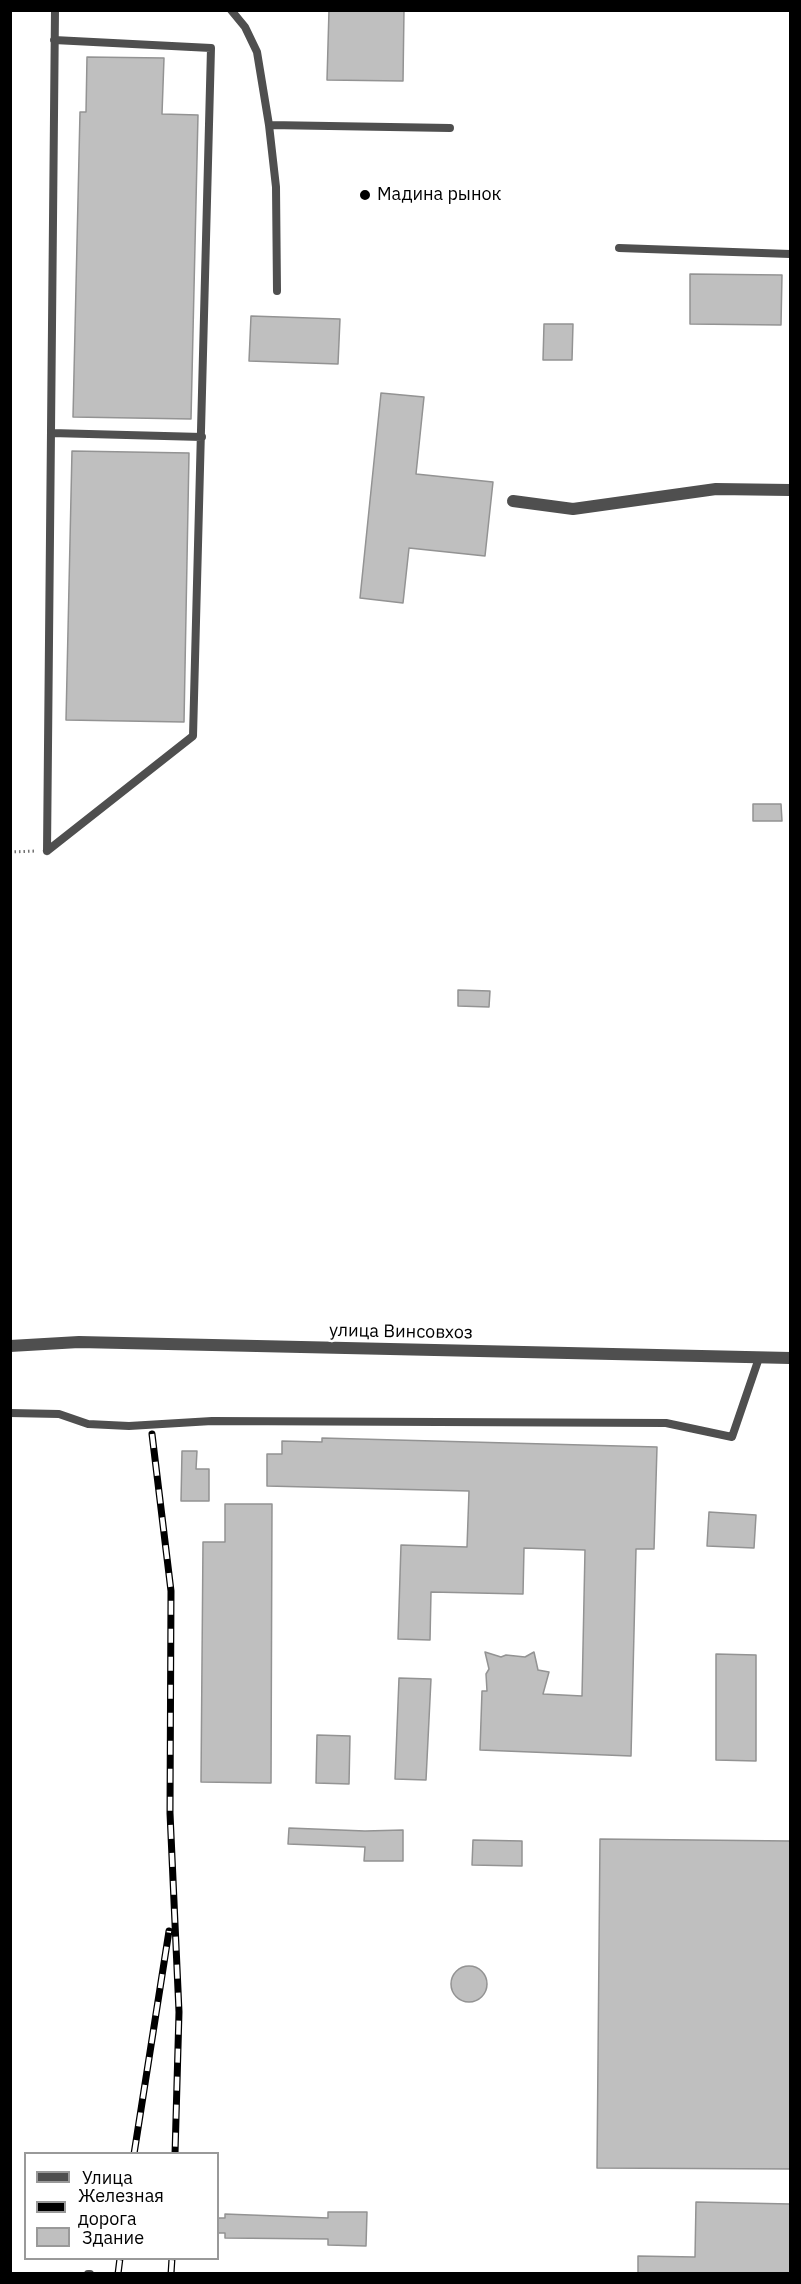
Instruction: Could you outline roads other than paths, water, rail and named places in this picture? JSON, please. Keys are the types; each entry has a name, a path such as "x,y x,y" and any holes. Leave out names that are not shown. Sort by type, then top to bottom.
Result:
{"street":[{"path":"513,501 573,509 716,489 790,490"},
{"name":"улица Винсовхоз","path":"10,1346 79,1342 790,1358"}],"lane":[{"path":"54,40 211,48 192,736 47,851 54,40 55,10"},
{"path":"231,10 246,27 257,52 269,125 276,187 277,291"},
{"path":"269,125 450,128"},
{"path":"619,248 790,254"},
{"path":"51,433 202,437"},
{"path":"10,1413 59,1414 88,1424 129,1426 212,1420 666,1423 732,1437 759,1358"}],"railway":[{"path":"152,1434 171,1591 170,1813 179,2012 175,2152"},
{"path":"134,2152 169,1931"},
{"path":"118,2274 120,2260"},
{"path":"171,2274 172,2260"}],"place":[{"name":"Мадина рынок","path":"365,195"}]}
